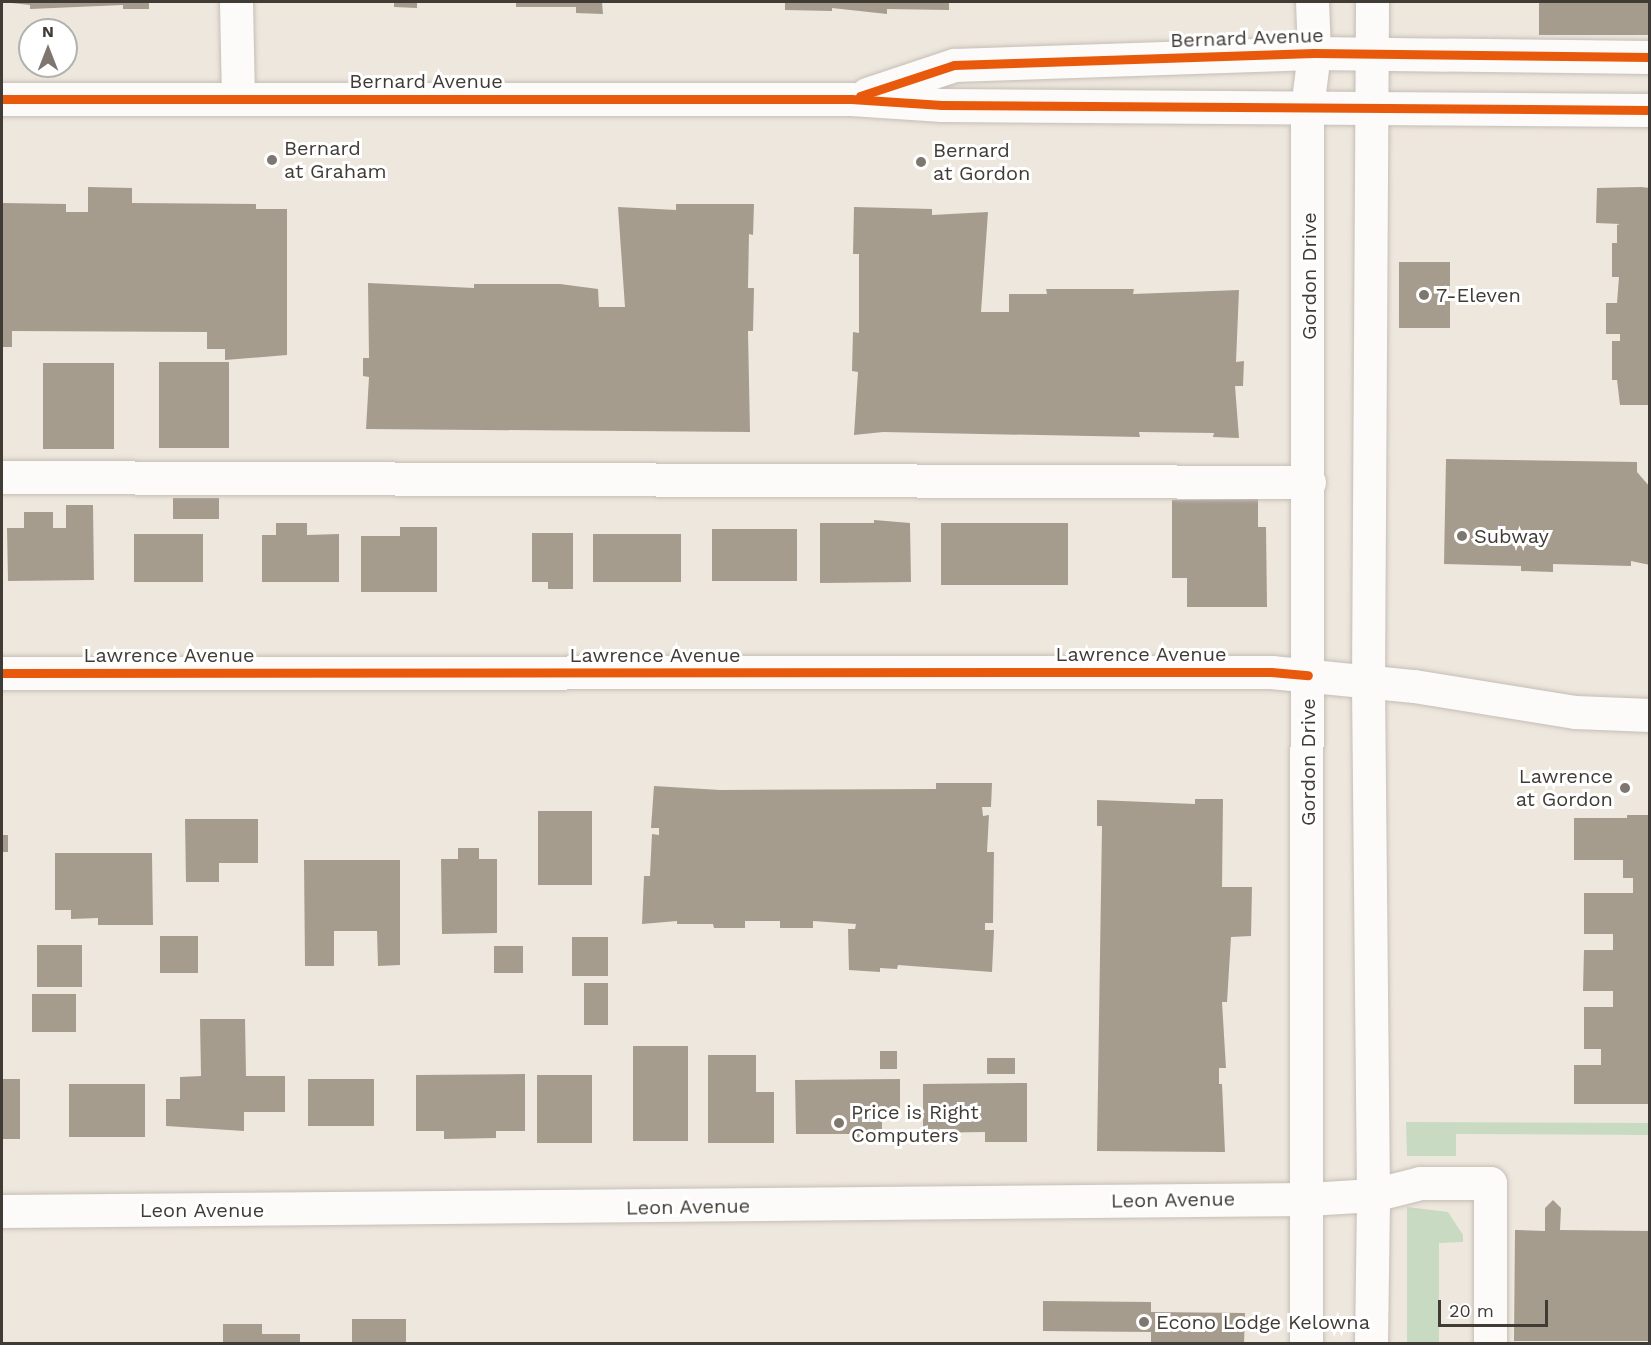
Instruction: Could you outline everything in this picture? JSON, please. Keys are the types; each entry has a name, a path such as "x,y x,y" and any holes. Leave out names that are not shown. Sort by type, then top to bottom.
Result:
{"street":[{"path":"236,2 237,99"},
{"name":"Gordon Drive","path":"1306,1344 1309,483 1307,108 1314,53 1312,2"},
{"path":"1371,1344 1373,1196 1368,683 1372,2"},
{"name":"Bernard Avenue","path":"851,99 954,65 1314,53 1650,57"},
{"name":"Bernard Avenue","path":"2,99 851,99 942,105 1650,110"},
{"path":"2,477 1309,483"},
{"name":"Lawrence Avenue","path":"2,674 1271,672 1414,686 1575,712 1650,715"},
{"name":"Leon Avenue","path":"2,1211 1308,1198 1373,1196 1420,1183 1490,1183 1490,1344"}],"green space":[{"path":"1406,1122 1649,1123 1649,1135 1456,1134 1456,1156 1407,1156"},
{"path":"1407,1207 1448,1212 1463,1235 1463,1242 1439,1243 1439,1343 1407,1343"}],"building":[{"path":"2,2 149,2 149,9 123,9 123,5 30,9 30,5"},
{"path":"394,2 417,2 417,8 394,7"},
{"path":"516,2 602,2 603,14 576,13 576,7 516,7"},
{"path":"785,2 949,2 949,10 887,9 887,14 832,8 832,11 785,10"},
{"path":"1539,2 1650,2 1650,35 1539,35"},
{"path":"88,187 132,188 132,203 256,204 256,209 287,209 287,355 225,360 225,349 207,349 207,332 12,331 12,347 2,347 2,203 66,204 66,212 88,212"},
{"path":"1597,188 1650,188 1650,405 1620,405 1617,380 1612,380 1612,341 1620,341 1620,334 1606,334 1606,303 1617,303 1619,277 1612,277 1612,243 1617,243 1617,225 1620,224 1596,223"},
{"path":"676,204 754,204 753,235 749,234 748,288 754,288 753,331 748,331 750,432 366,429 369,377 363,376 363,358 369,358 368,283 474,288 474,284 560,284 598,289 599,307 625,307 618,207 676,210"},
{"path":"854,207 932,209 932,215 988,212 981,312 1009,312 1009,294 1047,294 1046,289 1134,289 1133,294 1239,290 1236,362 1244,361 1243,386 1235,386 1239,438 1213,437 1214,433 1139,432 1140,437 883,432 854,435 858,372 852,371 853,332 859,333 859,254 853,254"},
{"name":"7-Eleven","path":"1399,262 1450,262 1450,328 1399,328"},
{"path":"159,362 229,362 229,448 159,448"},
{"path":"43,363 114,363 114,449 43,449"},
{"path":"1446,459 1637,462 1637,472 1650,487 1650,565 1631,561 1631,566 1553,564 1553,572 1521,571 1521,566 1444,564"},
{"path":"173,498 219,498 219,519 173,519"},
{"path":"1258,499 1258,527 1266,527 1267,607 1187,607 1187,578 1172,578 1172,500"},
{"path":"66,505 93,505 94,580 8,581 7,528 24,528 24,512 53,512 53,528 66,528"},
{"path":"874,520 910,523 911,582 820,583 820,523 874,523"},
{"path":"276,523 307,523 307,535 339,534 339,582 262,582 262,535 276,535"},
{"path":"941,523 1068,523 1068,585 941,585"},
{"path":"400,527 437,527 437,592 361,592 361,536 400,536"},
{"path":"712,529 797,529 797,581 712,581"},
{"path":"532,533 573,533 573,589 548,589 548,582 532,582"},
{"path":"134,534 203,534 203,582 134,582"},
{"path":"593,534 681,534 681,582 593,582"},
{"path":"936,783 992,783 991,807 982,807 983,816 989,815 987,852 994,852 993,923 985,923 985,930 994,930 992,972 898,965 897,969 880,968 880,972 849,970 848,929 855,929 856,924 813,921 813,928 780,928 780,921 745,921 745,928 714,928 713,924 677,924 677,921 642,924 644,876 650,876 652,834 659,835 659,828 651,828 654,786 720,790 936,789"},
{"path":"1195,799 1223,799 1222,887 1252,887 1251,936 1231,937 1227,1002 1222,1002 1226,1068 1219,1068 1219,1084 1222,1084 1225,1152 1097,1151 1102,826 1097,826 1097,800 1195,804"},
{"path":"538,811 592,811 592,885 538,885"},
{"path":"1627,815 1650,815 1650,1104 1574,1104 1574,1065 1601,1065 1601,1049 1584,1049 1584,1007 1613,1007 1613,991 1583,991 1584,950 1613,950 1613,934 1584,934 1584,893 1633,893 1633,878 1623,878 1623,860 1574,860 1574,818 1627,818"},
{"path":"185,819 258,819 258,863 219,863 219,882 186,882"},
{"path":"2,835 8,835 8,852 2,852"},
{"path":"458,848 479,848 479,859 497,859 497,933 442,934 441,859 458,859"},
{"path":"55,853 152,853 153,925 98,925 98,918 71,919 71,910 55,910"},
{"path":"304,860 400,860 400,965 378,966 377,931 334,931 334,966 305,966"},
{"path":"160,936 198,936 198,973 160,973"},
{"path":"572,937 608,937 608,976 572,976"},
{"path":"37,945 82,945 82,987 37,987"},
{"path":"494,946 523,946 523,973 494,973"},
{"path":"584,983 608,983 608,1025 584,1025"},
{"path":"32,994 76,994 76,1032 32,1032"},
{"path":"200,1019 245,1019 246,1076 285,1076 285,1112 244,1112 244,1131 166,1126 166,1099 180,1099 180,1077 201,1076"},
{"path":"633,1046 688,1046 688,1141 633,1141"},
{"path":"880,1051 897,1051 897,1069 880,1069"},
{"path":"708,1055 756,1055 756,1092 774,1092 774,1143 708,1143"},
{"path":"987,1058 1015,1058 1015,1074 987,1074"},
{"path":"525,1074 525,1131 496,1131 496,1138 444,1139 444,1131 416,1131 416,1075"},
{"path":"537,1075 592,1075 592,1143 537,1143"},
{"path":"2,1079 20,1079 20,1139 2,1139"},
{"path":"308,1079 374,1079 374,1126 308,1126"},
{"path":"900,1079 900,1116 882,1116 882,1140 856,1140 856,1134 796,1134 795,1080"},
{"path":"1027,1083 1027,1142 985,1142 985,1132 923,1133 923,1084"},
{"path":"69,1084 145,1084 145,1137 69,1137"},
{"path":"1553,1200 1561,1208 1560,1230 1650,1231 1650,1341 1514,1341 1515,1230 1545,1231 1545,1208"},
{"name":"Econo Lodge Kelowna","path":"1043,1301 1151,1302 1151,1312 1245,1313 1244,1344 1151,1344 1151,1332 1043,1331"},
{"path":"352,1319 406,1319 406,1344 352,1344"},
{"path":"223,1324 262,1324 262,1334 300,1334 300,1344 223,1344"}],"cycle path":[{"path":"860,96 954,65 1314,53 1650,57"},
{"path":"2,99 851,99 942,105 1650,110"},
{"path":"2,673 1271,672 1308,675"}],"place":[{"name":"Bernard at Graham","path":"272,160"},
{"name":"Bernard at Gordon","path":"921,162"},
{"name":"7-Eleven","path":"1424,295"},
{"name":"Subway","path":"1462,536"},
{"name":"Lawrence at Gordon","path":"1625,788"},
{"name":"Price is Right Computers","path":"839,1123"},
{"name":"Econo Lodge Kelowna","path":"1144,1322"}]}
